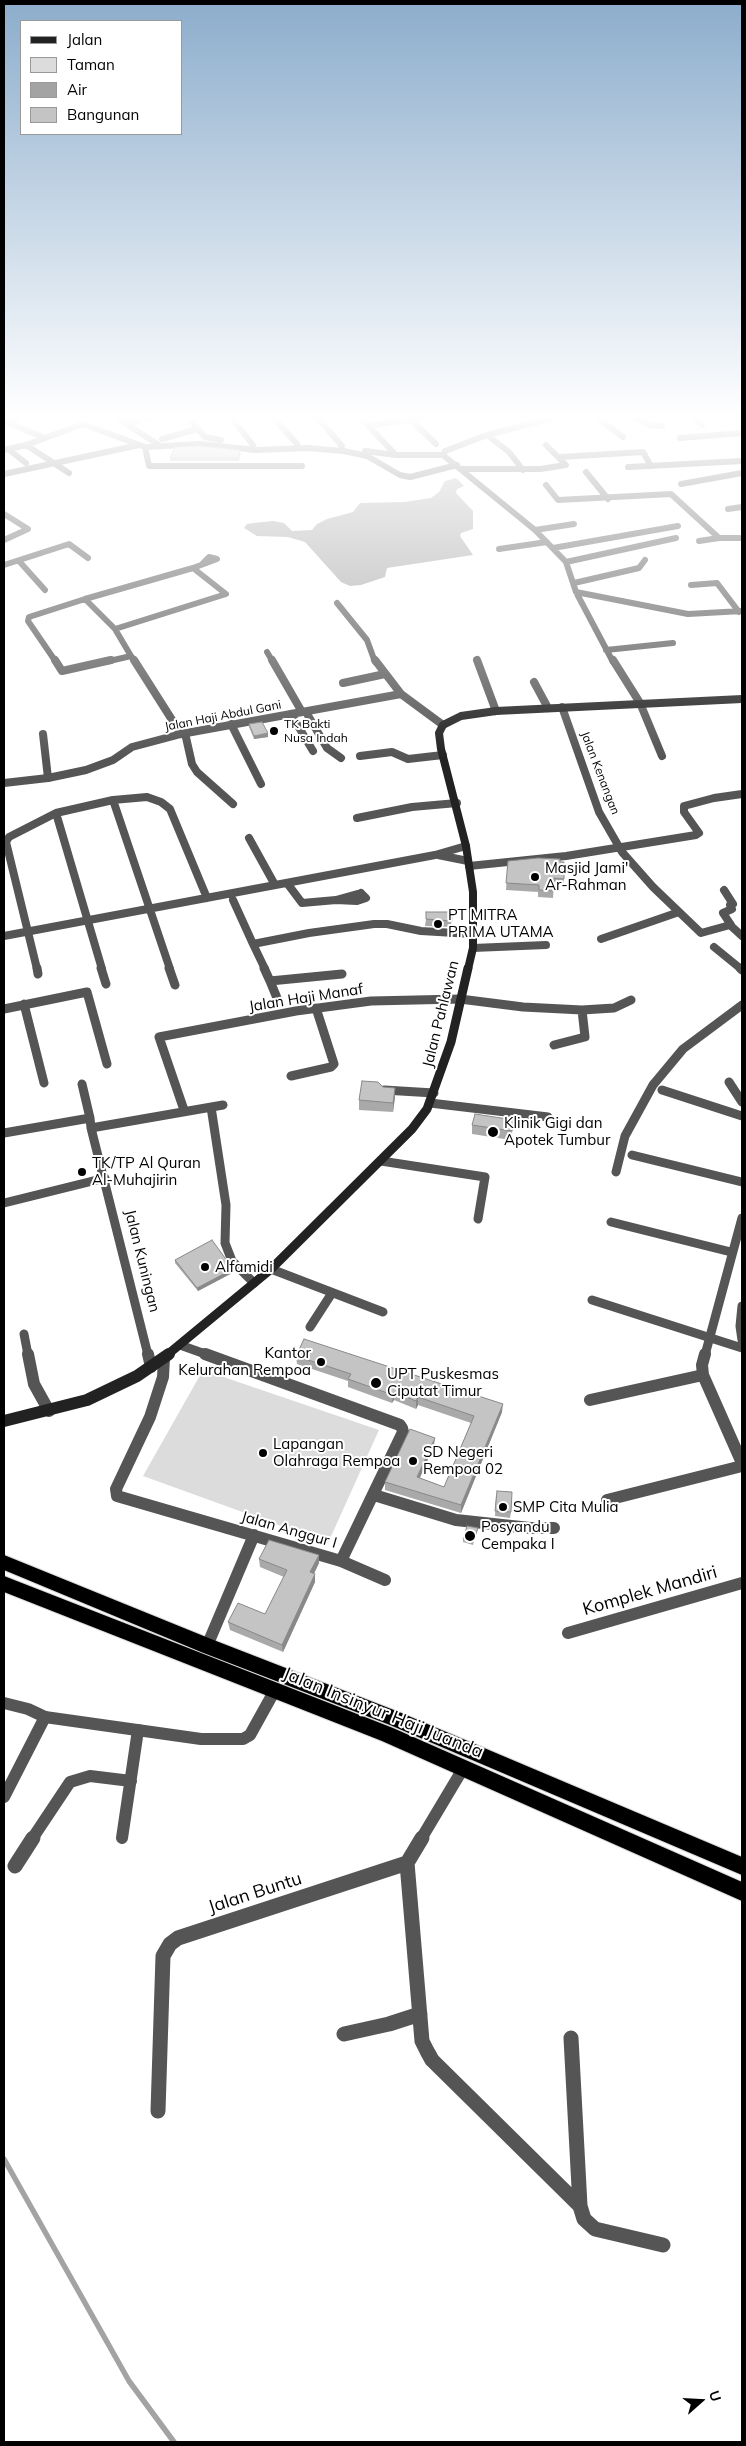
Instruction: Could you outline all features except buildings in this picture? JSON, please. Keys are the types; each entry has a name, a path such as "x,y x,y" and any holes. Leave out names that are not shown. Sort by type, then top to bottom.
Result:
{"highway":[{"name":"Jalan Insinyur Haji Juanda","path":"4,1562 207,1646 393,1718 742,1866"},
{"name":"Jalan Insinyur Haji Juanda","path":"4,1584 275,1690 464,1767 742,1892"}],"main road":[{"path":"442,725 461,716 496,711 742,698"},
{"name":"Jalan Pahlawan","path":"4,1422 87,1400 114,1388 164,1358 271,1269 412,1129 430,1103 451,1042 473,948 472,934 474,922 473,892 466,846 457,803 442,756 440,733 442,725"}],"street":[{"path":"4,540 25,530"},
{"path":"535,530 566,562 576,592 606,650 640,703 662,756"},
{"path":"553,548 654,530"},
{"path":"710,530 719,538"},
{"path":"566,562 676,538"},
{"path":"699,542 719,538 742,538"},
{"path":"499,549 547,542"},
{"path":"4,565 69,544 88,558"},
{"path":"574,583 639,568 645,560"},
{"path":"18,562 45,590"},
{"path":"132,656 66,671 61,670 28,619 85,598 202,564"},
{"path":"115,629 226,594 193,568"},
{"path":"691,585 716,582 741,612"},
{"path":"576,592 688,614 741,612"},
{"path":"85,598 115,629 183,733 192,764 197,772 233,804"},
{"path":"337,603 368,640 376,663 401,694 442,725"},
{"path":"606,650 673,643"},
{"path":"267,652 327,748 341,758"},
{"path":"477,660 496,711"},
{"path":"343,683 385,674"},
{"path":"534,682 548,708"},
{"name":"Jalan Haji Abdul Gani","path":"4,783 48,778 95,767 132,747 183,733 401,694"},
{"name":"Jalan Kenangan","path":"562,707 600,812 619,847 701,933 731,925"},
{"path":"291,714 313,751"},
{"path":"231,724 261,784"},
{"path":"44,734 48,778"},
{"path":"360,756 392,752 408,759 442,756"},
{"path":"435,855 469,864 677,840 699,833 683,810 684,806 712,798 742,794"},
{"path":"38,974 26,932 6,839 56,813 113,800 147,796 161,802 170,809 207,898"},
{"path":"113,800 175,985"},
{"path":"357,818 412,807 457,803"},
{"path":"56,813 106,984"},
{"path":"250,838 275,885"},
{"path":"4,936 435,855 466,846"},
{"path":"287,883 302,903 336,900"},
{"path":"724,890 733,904 730,905 732,909 723,913 742,936"},
{"path":"233,900 276,998"},
{"path":"601,939 679,912"},
{"path":"253,944 309,933 374,924 387,924 421,931 472,934"},
{"path":"473,948 546,945"},
{"path":"714,947 742,970"},
{"path":"270,981 342,974"},
{"path":"4,1009 87,992 108,1064"},
{"name":"Jalan Haji Manaf","path":"184,1110 158,1037 316,1008 371,1002 460,999 523,1007 582,1010 614,1008 631,1000"},
{"path":"24,1004 44,1082"},
{"path":"616,1172 625,1136 653,1085 683,1049 740,1006"},
{"path":"291,1076 331,1067 334,1064 316,1008"},
{"path":"554,1044 585,1037 582,1010"},
{"path":"729,1082 742,1102"},
{"name":"Jalan Kuningan","path":"82,1084 90,1123 144,1328 151,1367"},
{"path":"384,1090 434,1093"},
{"path":"662,1090 742,1116"},
{"path":"430,1103 548,1117"},
{"path":"4,1133 223,1104"},
{"path":"211,1107 226,1205 226,1243 232,1261 254,1283"},
{"path":"632,1155 742,1182"},
{"path":"381,1161 485,1176 478,1219"},
{"path":"4,1202 105,1178"},
{"path":"607,1500 742,1465 704,1375 703,1359 731,1252 742,1218"},
{"path":"612,1222 731,1252"},
{"path":"271,1269 383,1312"},
{"path":"310,1327 332,1292"},
{"path":"592,1300 710,1336 742,1348"},
{"path":"742,1306 740,1326 742,1340"},
{"path":"24,1334 34,1384 48,1411"},
{"name":"Jalan Anggur I","path":"164,1358 163,1377 150,1417 116,1489 116,1495 120,1498 341,1561 403,1432 400,1425 180,1345"},
{"path":"590,1400 704,1375"},
{"path":"374,1495 456,1520 530,1528 554,1528"},
{"path":"207,1646 254,1535"},
{"path":"341,1561 385,1580"},
{"name":"Komplek Mandiri","path":"568,1633 742,1583"},
{"path":"4,1702 28,1709 45,1717 201,1739 243,1739 250,1736 275,1690"},
{"path":"4,1797 45,1717"},
{"path":"122,1838 138,1730"},
{"path":"464,1767 407,1863 422,2041 432,2060 580,2206"},
{"path":"14,1866 70,1782 90,1776 130,1781"},
{"name":"Jalan Buntu","path":"158,2110 163,1956 170,1944 178,1938 407,1863"},
{"path":"344,2034 388,2024 420,2014"},
{"path":"571,2038 580,2206 584,2219 595,2229 663,2245"}],"green space":[{"name":"Lapangan Olahraga Rempoa","path":"203,1370 379,1430 328,1543 143,1476"}],"water":[{"path":"247,530 470,530 461,533 460,536 473,555 387,568 385,577 361,585 350,586 341,582 305,542 288,537 257,536"}],"waterway":[{"path":"4,2159 129,2381 174,2442"}],"place":[{"name":"TK Bakti Nusa Indah","path":"274,731"},
{"name":"Masjid Jami' Ar-Rahman","path":"535,877"},
{"name":"PT MITRA PRIMA UTAMA","path":"438,924"},
{"name":"Klinik Gigi dan Apotek Tumbur","path":"493,1132"},
{"name":"TK/TP Al Quran Al-Muhajirin","path":"82,1172"},
{"name":"Alfamidi","path":"205,1267"},
{"name":"Kantor Kelurahan Rempoa","path":"321,1362"},
{"name":"UPT Puskesmas Ciputat Timur","path":"376,1383"},
{"name":"Lapangan Olahraga Rempoa","path":"263,1453"},
{"name":"SD Negeri Rempoa 02","path":"413,1461"},
{"name":"SMP Cita Mulia","path":"503,1507"},
{"name":"Posyandu Cempaka I","path":"470,1536"}]}
